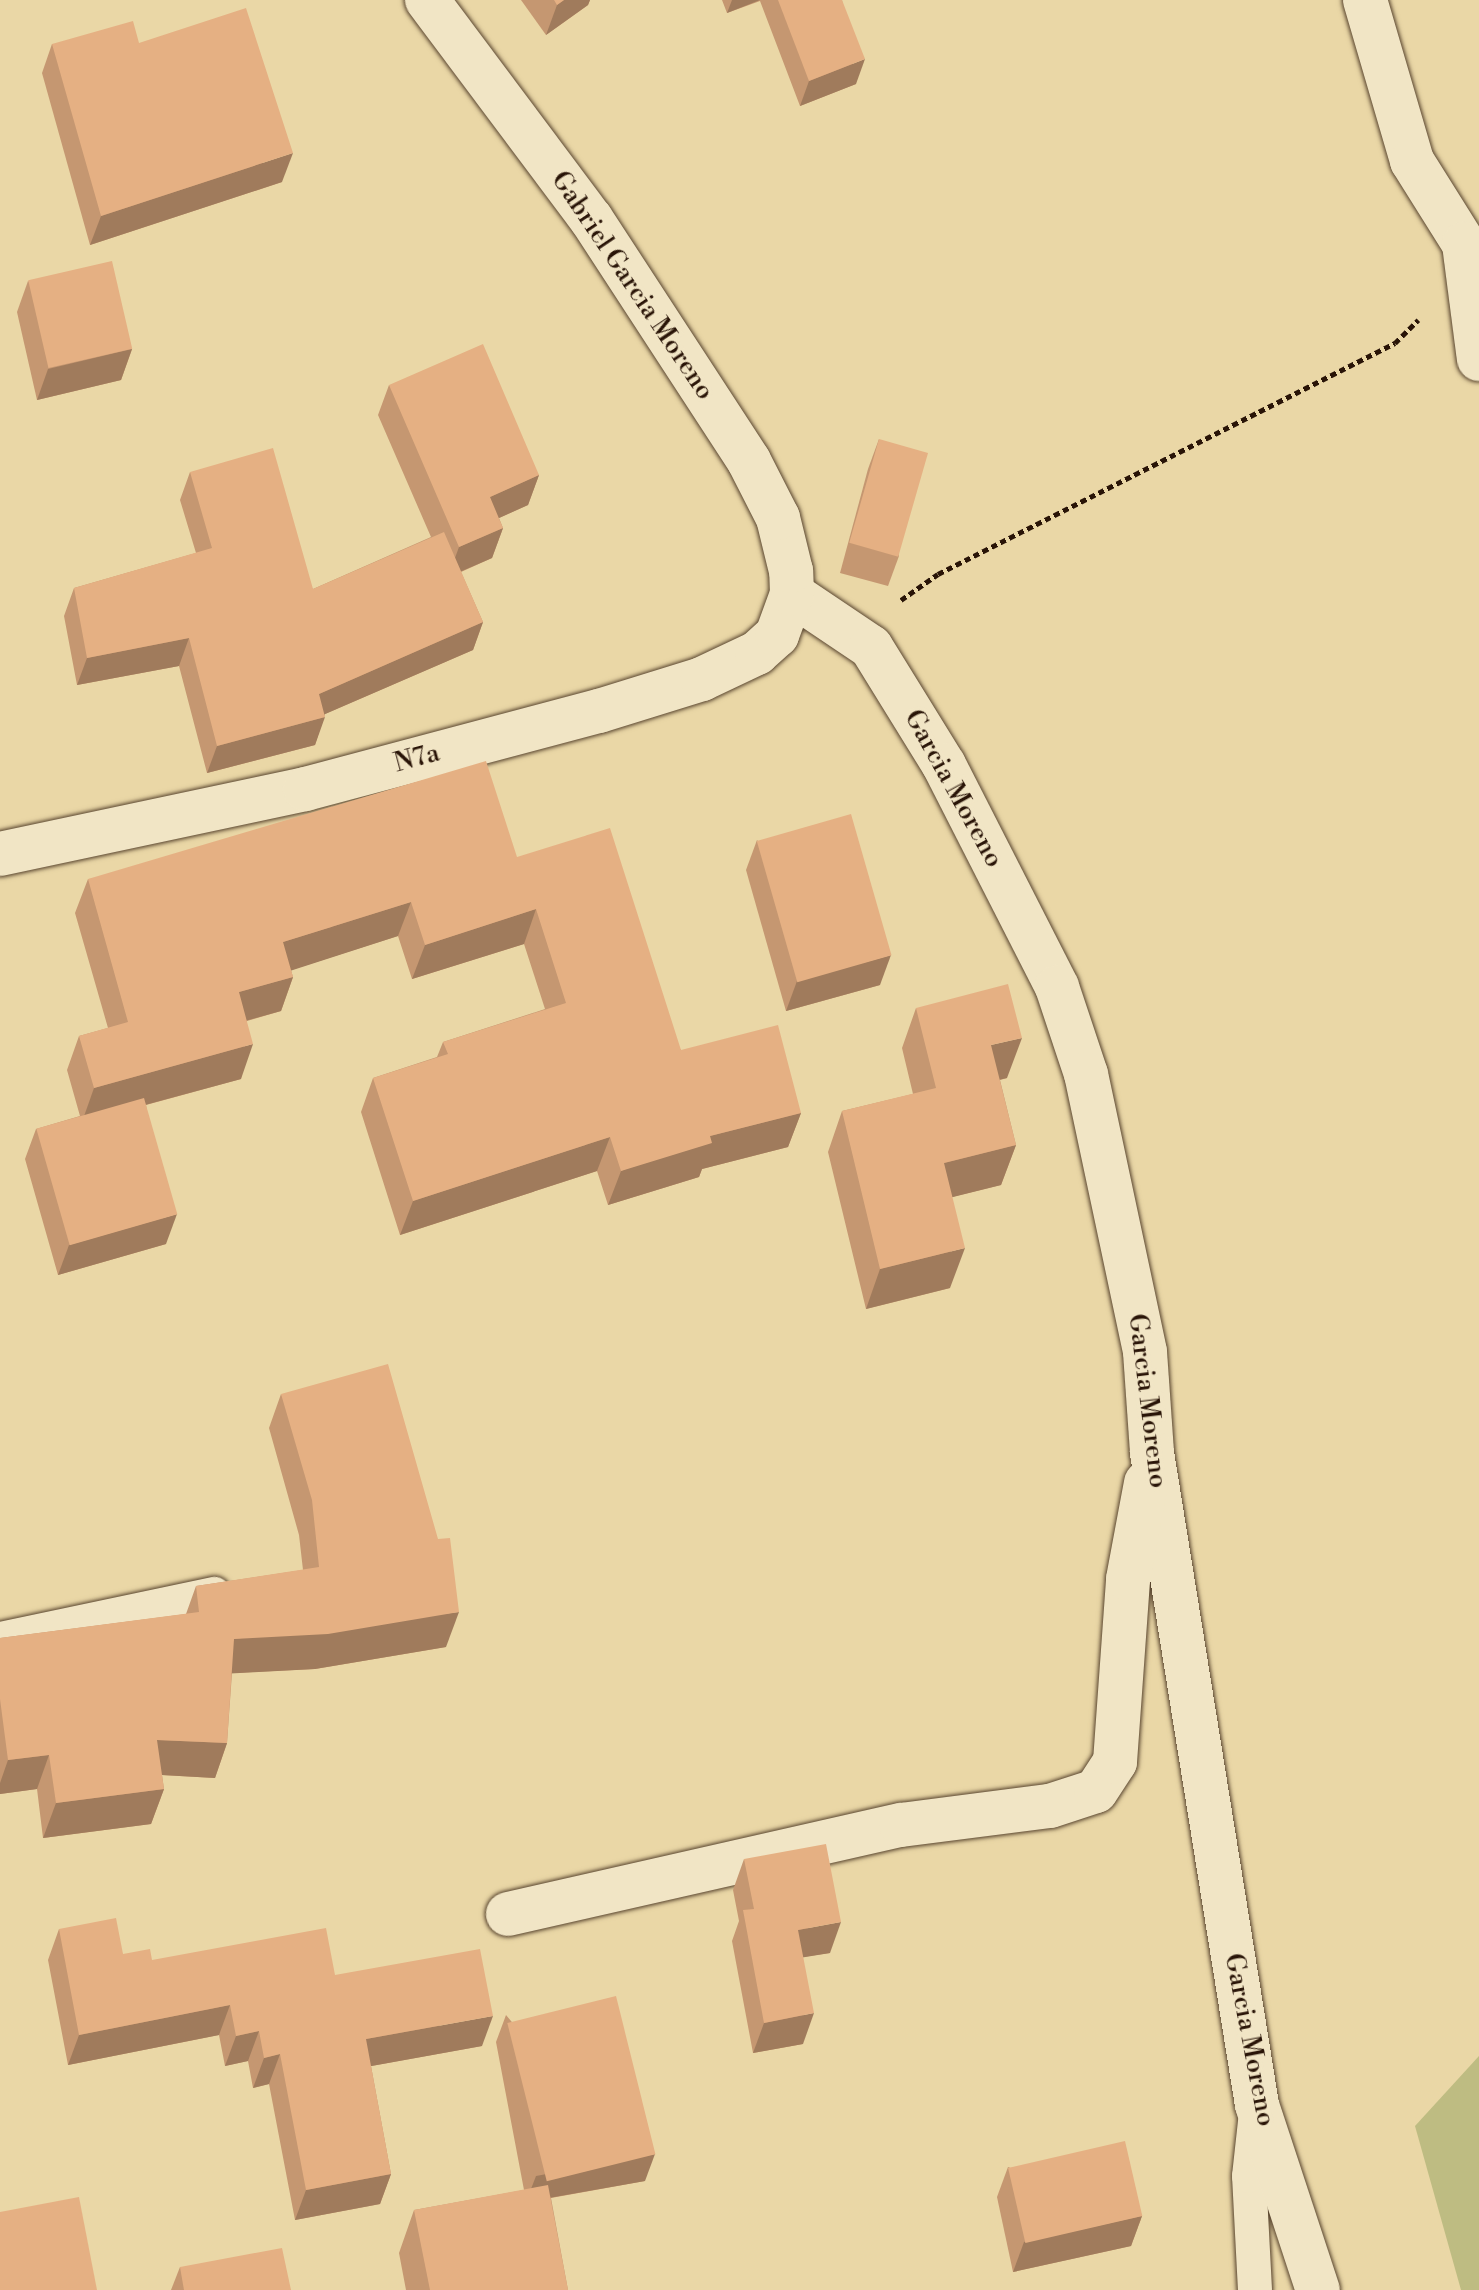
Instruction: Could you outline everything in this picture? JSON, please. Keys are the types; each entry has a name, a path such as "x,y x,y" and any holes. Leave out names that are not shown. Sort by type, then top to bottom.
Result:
{"street":[{"name":"Gabriel Garcia Moreno","path":"427,0 591,219 749,461 778,518 792,594"},
{"path":"1365,0 1412,161 1464,244 1479,359"},
{"name":"Garcia Moreno","path":"792,594 871,647 944,765 1057,987 1086,1074 1145,1352 1152,1453 1257,2105 1318,2290"},
{"name":"N7a","path":"0,854 305,789 702,679 757,653 777,635 792,594"},
{"path":"508,1914 901,1825 1050,1806 1096,1791 1115,1762 1128,1579 1152,1453"}],"lane":[{"path":"0,1639 214,1594"},
{"path":"1255,2290 1249,2176 1257,2105"}],"path":[{"path":"854,634 938,574 1395,343 1447,283 1464,244"}],"shaded area":[{"path":"1479,2056 1479,2290 1461,2290 1415,2126"}],"building":[{"path":"778,0 842,0 865,59 809,81"},
{"path":"246,8 293,153 101,216 52,44 133,21 139,43"},
{"path":"112,261 132,349 48,368 28,280"},
{"path":"483,344 539,475 490,497 503,528 459,547 389,385"},
{"path":"879,439 928,453 898,557 849,543"},
{"path":"273,448 313,589 444,532 483,622 319,694 325,717 217,746 189,638 87,658 74,588 212,548 190,472"},
{"path":"486,761 517,857 610,828 681,1050 778,1025 801,1113 710,1136 712,1143 621,1171 610,1137 413,1201 373,1078 448,1054 443,1042 566,1003 536,909 425,945 411,902 283,942 293,977 239,992 253,1044 94,1088 79,1036 128,1022 88,879"},
{"path":"851,814 892,955 797,982 757,841"},
{"path":"1008,984 1022,1038 991,1045 1016,1145 944,1163 965,1248 880,1269 842,1111 936,1088 916,1008"},
{"path":"144,1098 177,1214 70,1245 36,1129"},
{"path":"388,1364 438,1539 450,1538 459,1612 328,1634 234,1639 227,1743 157,1740 164,1789 56,1803 49,1755 8,1760 0,1699 0,1638 199,1612 196,1586 319,1567 312,1500 281,1394"},
{"path":"826,1844 841,1922 798,1930 814,2013 764,2023 743,1910 754,1909 744,1859"},
{"path":"116,1918 123,1954 150,1949 152,1960 326,1928 335,1975 480,1949 493,2016 366,2039 391,2174 306,2190 280,2054 264,2058 259,2031 236,2036 230,2005 79,2035 59,1929"},
{"path":"616,1996 655,2154 547,2181 507,2023"},
{"path":"1125,2141 1142,2216 1025,2243 1008,2168"},
{"path":"548,2185 568,2290 430,2290 414,2210"},
{"path":"79,2197 97,2290 0,2290 0,2212"},
{"path":"282,2248 291,2290 184,2290 180,2267"}]}
